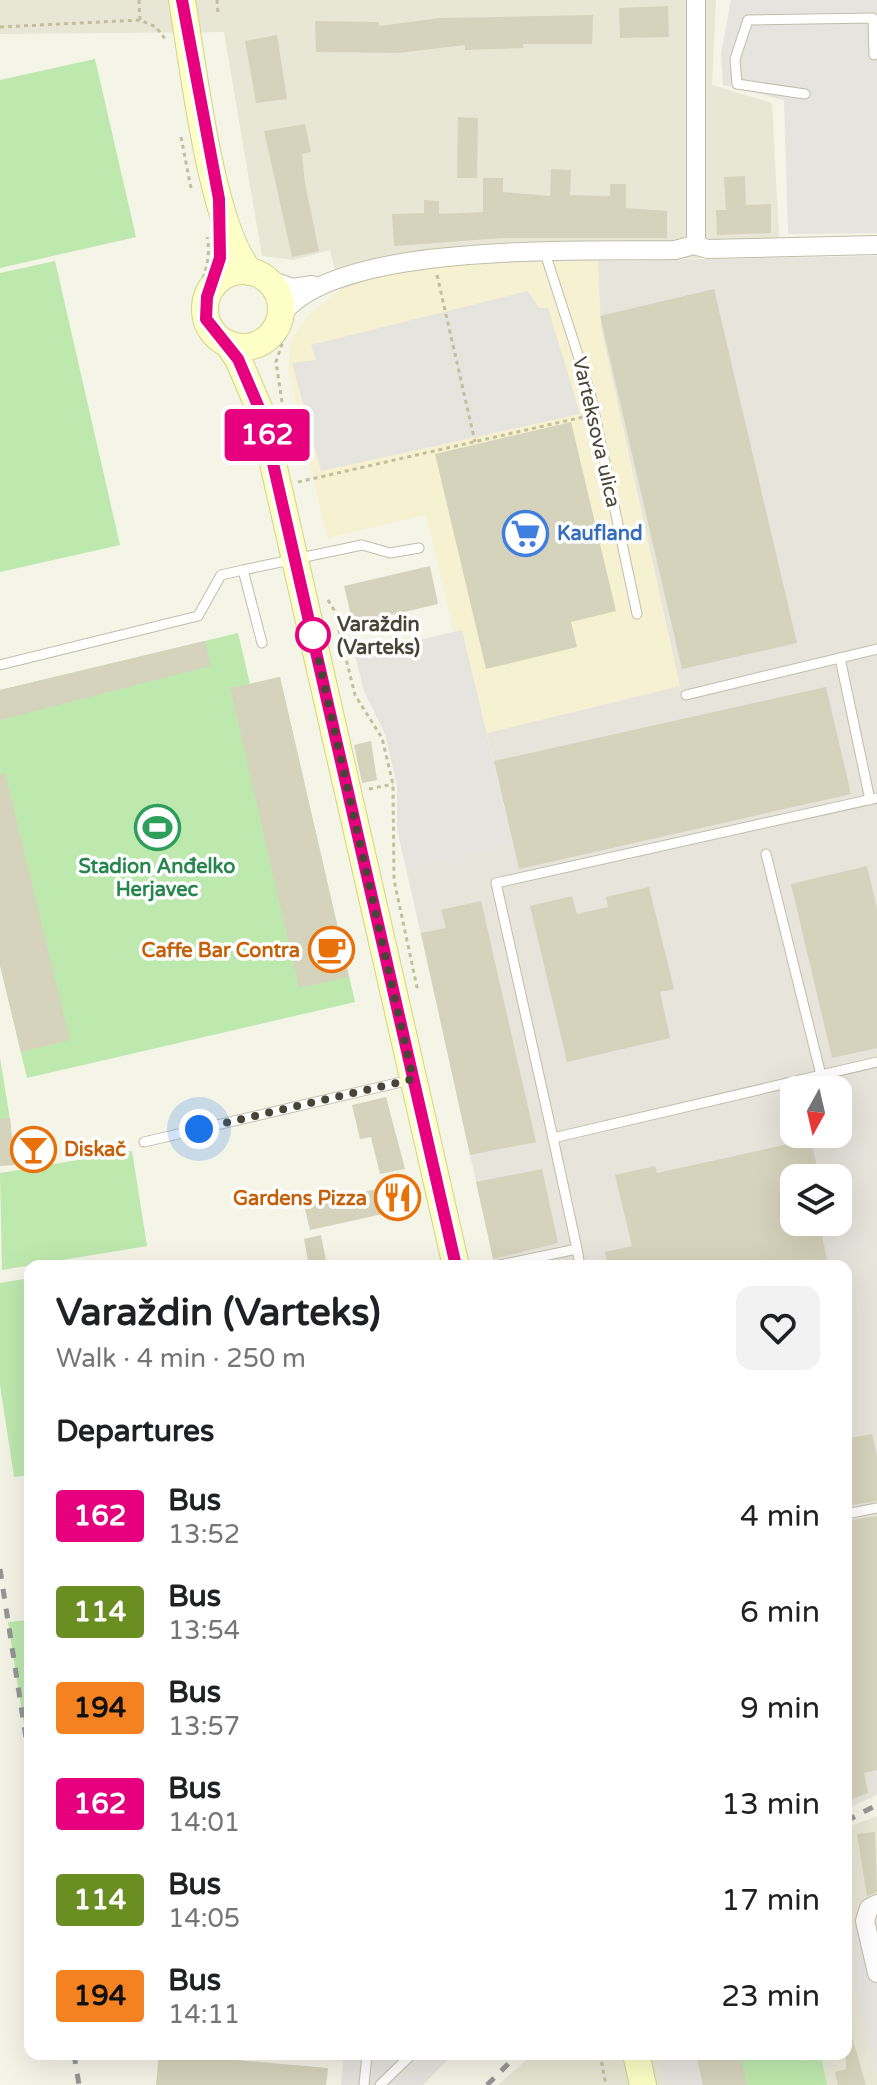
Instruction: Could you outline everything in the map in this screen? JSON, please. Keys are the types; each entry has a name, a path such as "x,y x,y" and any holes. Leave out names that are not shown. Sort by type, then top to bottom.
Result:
{"main road":[{"path":"182,0 219,199 235,252 279,297 279,326 260,362 273,412 295,559 455,1260"},
{"path":"219,199 220,258 207,297 206,319 218,337 227,343 273,412"},
{"path":"212,287 229,273 258,276"},
{"path":"227,343 247,346 279,326"},
{"path":"637,2060 643,2085"}],"street":[{"path":"694,245 696,0"},
{"path":"279,326 297,298 323,286 376,268 433,255 675,250 694,245 708,249 877,245"},
{"path":"258,276 293,288 323,286"},
{"path":"877,1904 869,1908 865,1921 877,1973"}],"lane":[{"path":"805,94 737,84 735,59 748,20 873,18 874,55"},
{"name":"Varteksova ulica","path":"545,253 595,414 637,614"},
{"path":"0,665 198,616 221,575 362,545 390,553 419,548"},
{"path":"243,570 262,643"},
{"path":"686,695 877,649"},
{"path":"579,1260 496,883 874,799 840,658"},
{"path":"766,854 821,1075"},
{"path":"553,1138 877,1062"},
{"path":"144,1142 413,1079"},
{"path":"524,1260 577,1249"},
{"path":"852,1513 877,1508"},
{"path":"364,2085 366,2060"},
{"path":"380,2085 406,2060"}],"path":[{"path":"139,0 140,20"},
{"path":"217,0 218,13"},
{"path":"0,27 140,20 156,27 169,44"},
{"path":"433,255 475,442"},
{"path":"273,412 279,326"},
{"path":"300,491 298,482 595,414"},
{"path":"326,598 334,610 355,695 382,738 393,784 394,870"},
{"path":"601,2060 606,2085"}],"shaded area":[{"path":"0,0 716,0 712,85 772,103 780,256 416,265 340,290 330,250 294,260 262,256 224,32 0,34"},
{"path":"731,0 877,0 877,233 788,234 784,100 723,85 721,54"},
{"path":"877,256 877,1795 852,1806 852,1260 494,1260 406,868 513,844 487,733 680,686 601,327 598,261"},
{"path":"598,261 601,327 680,686 487,733 462,631 454,632 426,515 327,538 288,367 291,339 310,314 340,290 415,265"},
{"path":"528,291 539,308 548,308 580,414 321,471 292,363 316,360 311,345"},
{"path":"462,630 513,844 406,868 397,829 397,786 385,734 364,691 355,655"},
{"path":"877,1816 877,2085 498,2085 526,2060 852,2060 852,1826"},
{"path":"877,1922 877,2074 852,1976 852,1927"},
{"path":"331,2060 447,2060 423,2085 341,2085 343,2061"},
{"path":"660,2060 697,2060 703,2085 666,2085"}],"green space":[{"path":"95,59 136,237 0,268 0,80"},
{"path":"55,261 120,545 0,572 0,273"},
{"name":"Stadion Anđelko Herjavec","path":"238,633 250,684 280,677 355,1002 27,1078 0,965 0,690"},
{"path":"0,1058 11,1126 0,1128"},
{"path":"132,1151 147,1246 62,1260 24,1260 24,1266 2,1270 0,1173"},
{"path":"24,1279 24,1476 14,1477 0,1385 0,1283"},
{"path":"24,1621 24,1725 8,1622"},
{"path":"741,2060 822,2060 827,2085 747,2085"}],"building":[{"path":"668,6 669,37 620,38 619,8"},
{"path":"593,15 592,44 523,44 524,48 465,50 465,45 398,53 316,52 315,21 379,22 379,26 440,18"},
{"path":"277,35 287,99 256,103 245,41"},
{"path":"458,117 478,118 477,178 457,178"},
{"path":"305,124 311,152 302,154 305,183 319,251 292,257 264,131"},
{"path":"551,169 571,170 570,195 610,196 610,184 626,184 626,208 667,211 667,238 503,238 394,246 392,214 424,213 424,200 439,201 439,214 483,212 483,178 503,178 503,192 550,196"},
{"path":"745,176 746,205 771,204 771,233 717,235 716,210 726,210 724,177"},
{"path":"714,289 797,643 682,669 600,316"},
{"name":"Kaufland","path":"571,422 616,611 571,622 577,647 486,669 435,454"},
{"path":"430,566 438,604 353,624 344,586"},
{"path":"205,641 211,666 0,720 0,690"},
{"path":"280,677 349,977 299,988 230,688"},
{"path":"826,687 851,794 519,869 494,761"},
{"path":"371,741 377,780 362,783 354,745"},
{"path":"5,773 70,1040 21,1052 0,965 0,774"},
{"path":"867,866 877,909 877,1048 832,1058 791,884"},
{"path":"649,887 674,989 660,992 670,1038 567,1062 530,906 572,896 577,914 608,907 606,897"},
{"path":"481,901 536,1142 470,1155 421,933 446,928 441,910"},
{"path":"386,1097 405,1169 380,1174 371,1137 360,1139 352,1105"},
{"path":"10,1118 15,1165 0,1166 0,1119"},
{"path":"780,1146 813,1148 816,1164 780,1164 780,1236 822,1236 827,1260 607,1260 605,1252 632,1246 615,1175 655,1166 657,1173"},
{"path":"542,1169 558,1243 493,1259 476,1182"},
{"path":"395,1185 401,1210 310,1230 304,1205"},
{"path":"321,1235 326,1260 308,1260 304,1239"},
{"path":"872,1434 877,1455 877,1501 852,1505 852,1438"},
{"path":"877,1516 877,1770 864,1773 868,1793 852,1799 852,1520"},
{"path":"875,1832 877,1892 867,1896 857,1834"},
{"path":"852,2037 866,2085 838,2085 835,2072 846,2069 846,2060 852,2060"},
{"path":"158,2060 237,2060 328,2068 326,2085 156,2085"},
{"path":"697,2060 741,2060 747,2085 703,2085"}],"railway":[{"path":"0,1569 24,1725"},
{"path":"852,1818 877,1805"},
{"path":"75,2060 79,2085"},
{"path":"487,2085 512,2060"}],"bus line":[{"name":"162","path":"182,0 219,199 220,258 207,297 206,319 210,329 227,343 238,359 262,415 455,1260"}],"place":[{"name":"Kaufland","path":"526,533"},
{"name":"Varaždin (Varteks)","path":"313,635"},
{"name":"Stadion Anđelko Herjavec","path":"157,827"},
{"name":"Caffe Bar Contra","path":"331,950"},
{"name":"Diskač","path":"33,1149"},
{"name":"Gardens Pizza","path":"398,1198"}],"route":[{"path":"199,1129 413,1079 313,635"}]}
